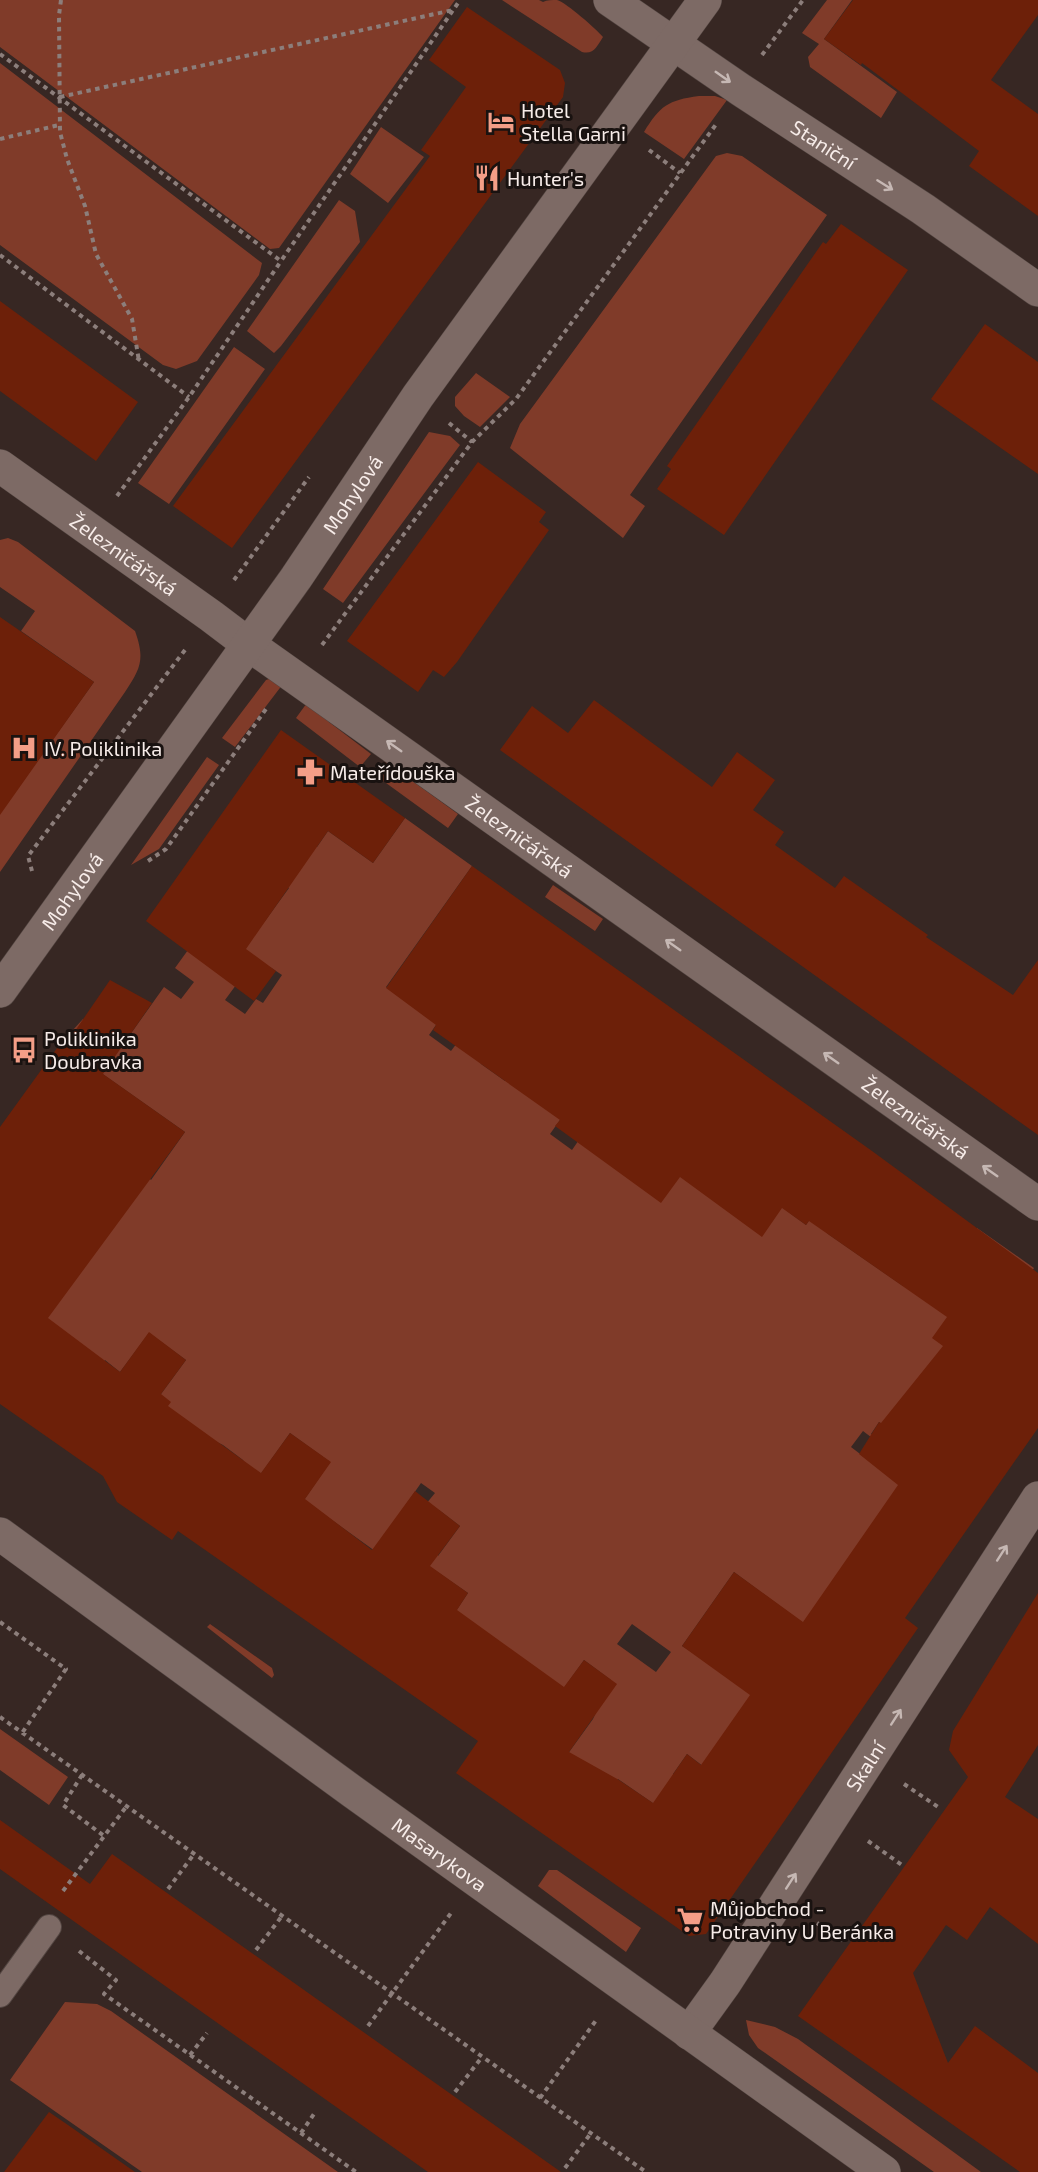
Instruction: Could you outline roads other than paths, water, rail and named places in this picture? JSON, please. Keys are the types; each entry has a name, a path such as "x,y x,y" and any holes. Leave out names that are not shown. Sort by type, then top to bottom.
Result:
{"street":[{"name":"Staniční","path":"610,0 741,90 923,209 1038,290"},
{"name":"Mohylová","path":"0,991 296,578 418,396 705,0"},
{"name":"Železničářská","path":"0,466 1038,1204"},
{"name":"Skalní","path":"689,2033 725,1983 1038,1498"},
{"name":"Masarykova","path":"0,1534 353,1792 884,2172"}],"lane":[{"path":"0,1995 49,1927"}],"place":[{"name":"Hotel Stella Garni","path":"501,122"},
{"name":"Hunter's","path":"487,178"},
{"name":"IV. Poliklinika","path":"24,748"},
{"name":"Mateřídouška","path":"310,772"},
{"name":"Poliklinika Doubravka","path":"24,1050"},
{"name":"Můjobchod - Potraviny U Beránka","path":"690,1920"}]}
